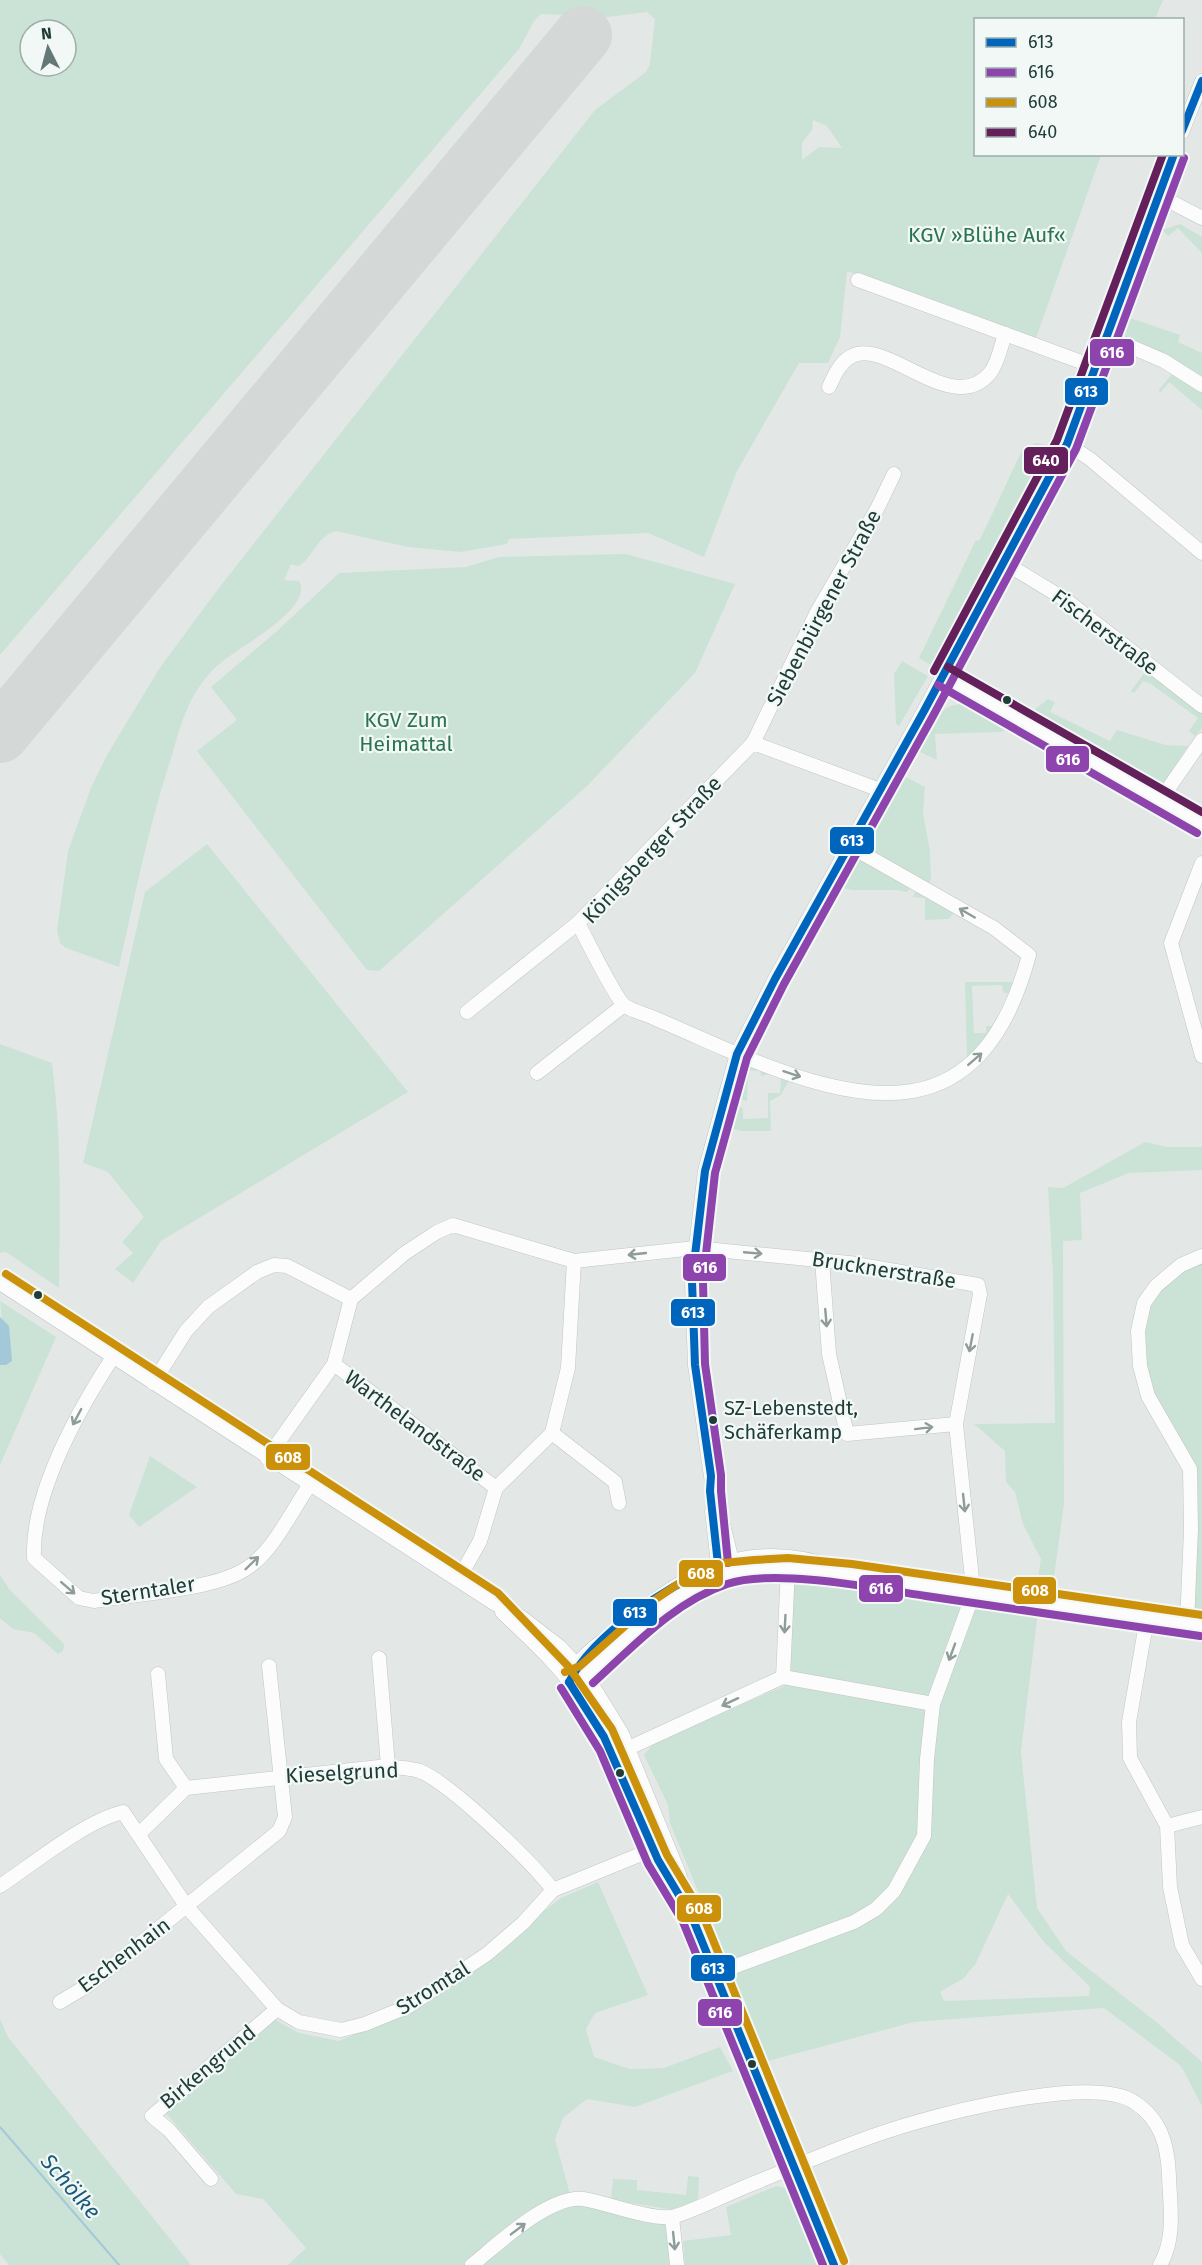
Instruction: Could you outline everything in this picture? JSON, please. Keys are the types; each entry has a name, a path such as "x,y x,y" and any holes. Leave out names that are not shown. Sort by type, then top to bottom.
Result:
{"street":[{"path":"1184,127 1202,81"},
{"path":"725,1566 692,1328 695,1248 705,1171 737,1054 848,845 1005,563 1067,444 1173,156"},
{"path":"1158,195 1202,218"},
{"path":"858,280 1095,367"},
{"path":"829,387 839,367 851,356 867,353 946,385 966,387 979,383 992,371 1005,334"},
{"path":"1106,336 1164,362 1202,386"},
{"path":"1067,444 1090,459 1202,553"},
{"name":"Siebenbürgener Straße","path":"753,743 817,612 877,509 894,474"},
{"name":"Fischerstraße","path":"1005,563 1066,600 1202,706"},
{"path":"943,676 1202,824"},
{"path":"1161,799 1202,740"},
{"path":"753,743 880,790"},
{"name":"Königsberger Straße","path":"624,1005 578,923 753,743"},
{"path":"537,1073 624,1005 737,1054 830,1086 880,1095 925,1090 958,1074 981,1054 999,1032 1024,973 1029,955 1026,950 994,928 848,845"},
{"path":"1202,863 1171,943 1202,1056"},
{"path":"467,1012 578,923"},
{"path":"267,1458 334,1364 351,1299 412,1248 453,1225 574,1261 568,1368 552,1433 496,1488 480,1541 458,1580"},
{"name":"Brucknerstraße","path":"574,1261 695,1248 822,1260 978,1285 980,1294 956,1424 971,1592"},
{"path":"1187,1624 1196,1469 1148,1396 1140,1366 1138,1331 1144,1303 1156,1286 1181,1265 1202,1257"},
{"path":"822,1260 829,1354 847,1434 956,1424"},
{"path":"153,1383 186,1331 208,1307 229,1289 257,1272 274,1265 287,1266 351,1299"},
{"path":"0,1283 309,1486 492,1602 521,1617 560,1647 586,1675 604,1701 629,1748 660,1846"},
{"name":"Sterntaler","path":"113,1357 76,1419 56,1461 33,1536 34,1558 79,1598 94,1601 186,1587 227,1578 246,1569 266,1549 309,1486"},
{"name":"Warthelandstraße","path":"334,1364 496,1488"},
{"path":"552,1433 615,1482 619,1503"},
{"path":"569,1682 576,1664 668,1588 695,1572 790,1556 815,1560 850,1574"},
{"path":"569,1682 586,1675 660,1609 725,1566 850,1574 1202,1626"},
{"path":"783,1677 788,1570"},
{"path":"714,1974 854,1922 876,1909 894,1891 924,1836 927,1759 933,1704 971,1592"},
{"path":"492,1602 549,1658 569,1682 585,1703 614,1755 660,1846 692,1917 834,2265"},
{"path":"1148,1618 1129,1722 1130,1758 1167,1827 1170,1887 1182,1945 1202,1979"},
{"path":"379,1658 388,1766"},
{"name":"Eschenhain","path":"60,2002 90,1984 279,1831 285,1817 269,1666"},
{"path":"139,1834 186,1788 166,1760 158,1674"},
{"path":"614,1755 783,1677 933,1704"},
{"name":"Kieselgrund","path":"186,1788 388,1766 418,1771 451,1792 540,1873 553,1890"},
{"name":"Stromtal","path":"0,1886 75,1836 111,1815 123,1812 187,1907 277,2009 299,2022 341,2030 365,2024 410,2006 487,1954 523,1923 553,1890 660,1846"},
{"path":"1167,1827 1202,1817"},
{"name":"Birkengrund","path":"212,2179 169,2130 152,2116 277,2009"},
{"path":"472,2265 531,2220 560,2202 581,2199 672,2217 916,2122 997,2104 1089,2091 1122,2096 1134,2102 1159,2125 1169,2171 1171,2230 1166,2255 1160,2265"},
{"path":"672,2217 677,2265"}],"green space":[{"name":"KGV »Blühe Auf«","path":"0,0 1163,0 1155,18 974,18 974,156 1101,156 1036,338 847,271 840,337 828,363 799,363 737,471 704,557 648,533 509,539 507,544 460,552 408,547 336,531 324,537 308,558 298,566 291,564 284,580 299,581 301,591 296,602 273,625 214,669 201,684 187,709 156,807 119,967 66,948 60,943 57,930 68,851 91,788 107,755 159,669 218,589 595,110 646,72 650,64 655,19 647,12 608,17 541,14 534,21 519,49 0,655","holes":["813,120 827,126 842,148 819,147 802,160 802,143 812,130"]},
{"path":"1180,224 1202,237 1202,253 1178,228 1168,236 1162,230"},
{"path":"1127,317 1180,335 1178,342 1202,353 1202,376 1123,336"},
{"path":"1172,374 1202,393 1202,410 1169,382 1161,392 1158,391"},
{"path":"1037,443 1053,446 936,668 919,658 1024,447"},
{"name":"KGV Zum Heimattal","path":"626,554 735,584 695,673 587,786 379,971 367,970 197,751 237,720 211,687 276,632 339,573 466,567 499,557"},
{"path":"902,661 928,676 899,726 896,724 894,674"},
{"path":"1147,669 1202,710 1202,728 1195,736 1189,731 1198,718 1151,684 1143,681 1134,693 1131,691"},
{"path":"1048,699 1055,702 1050,712 1110,741 1117,730 1166,745 1188,746 1164,783 1160,784 1033,711"},
{"path":"961,704 1008,729 1000,732 935,734 937,760 918,751 939,714 952,705"},
{"path":"904,776 925,787 923,813 930,851 931,879 929,883 864,848"},
{"path":"207,844 408,1092 161,1241 133,1283 115,1269 133,1253 122,1242 144,1217 108,1172 83,1163 145,892"},
{"path":"856,859 911,887 907,892 841,888"},
{"path":"916,890 954,912 949,919 925,920 925,898 913,897"},
{"path":"965,982 1013,982 1009,994 1003,992 1002,985 972,986 974,1033 986,1033 986,1026 995,1026 967,1058"},
{"path":"0,1044 52,1063 59,1148 59,1288 6,1252 0,1253"},
{"path":"747,1064 773,1073 761,1076 760,1070 748,1071 747,1101 736,1098"},
{"path":"781,1076 790,1079 781,1095 770,1101 771,1131 742,1131 727,1127 734,1106 743,1108 743,1119 768,1118 768,1093 780,1093"},
{"path":"1145,1142 1167,1147 1202,1147 1202,1170 1129,1173 1080,1193 1082,1240 1063,1241 1064,1504 1052,1591 1036,1589 1041,1559 1023,1524 1015,1492 1006,1482 1005,1451 974,1424 1055,1423 1053,1276 1048,1187 1063,1188"},
{"path":"1202,1257 1202,1610 1188,1609 1190,1469 1140,1366 1144,1303"},
{"path":"0,1301 56,1337 0,1465 0,1365 6,1365"},
{"path":"150,1456 197,1487 139,1527 129,1515"},
{"path":"788,1568 1039,1603 1021,1752 1037,1908 1066,1951 1155,2021 1202,2062 1202,2106 1181,2066 1104,2008 914,2022 768,2061 670,1823 668,1805 644,1755 653,1744 784,1686","holes":["1008,1894 1044,1942 1090,1987 1089,1996 944,2001 940,1992 964,1978 976,1963"]},
{"path":"0,1575 10,1590 64,1644 63,1651 58,1654 34,1633 13,1629 0,1618"},
{"path":"598,1882 648,1995 595,2013 586,2029 594,2057 630,2069 664,2068 720,2047 733,2071 635,2107 587,2099 563,2118 555,2139 573,2205 588,2204 667,2220 671,2265 288,2265 306,2248 263,2199 236,2194 164,2111 272,2018 299,2033 339,2041 419,2006 561,1898"},
{"path":"0,2019 8,2037 191,2265 9,2265 0,2254"},
{"path":"688,2176 699,2177 698,2200 675,2210 611,2200 613,2179 637,2180 637,2190 686,2195"},
{"path":"776,2186 785,2188 817,2265 685,2265 683,2241 731,2235 726,2207"}],"water":[{"path":"0,1317 9,1326 12,1361 6,1365 0,1365"}],"waterway":[{"name":"Schölke","path":"0,2127 119,2265"}],"runway":[{"path":"0,734 583,35"}],"transit line":[{"name":"613","path":"1184,126 1202,81"},
{"name":"640","path":"934,671 1057,440 1162,156"},
{"name":"613","path":"718,1564 710,1491 711,1476 695,1365 692,1281 705,1171 737,1054 775,979 924,711 1067,444 1173,156"},
{"name":"616","path":"728,1563 721,1475 705,1364 703,1281 715,1173 747,1058 784,984 933,716 1076,449 1184,158"},
{"name":"640","path":"948,667 1202,812"},
{"name":"616","path":"938,685 1197,833"},
{"name":"608","path":"6,1274 498,1593 568,1666 612,1729 667,1855 702,1913 844,2261"},
{"name":"608","path":"565,1672 580,1666 653,1601 678,1584 723,1563 754,1560 788,1558 852,1564 1202,1615"},
{"name":"613","path":"569,1682 596,1646 634,1613 677,1585 718,1564"},
{"name":"616","path":"593,1683 655,1626 689,1602 727,1584 771,1578 853,1584 1200,1636"},
{"name":"613","path":"569,1682 604,1737 658,1860 692,1917 834,2265"},
{"name":"616","path":"561,1688 600,1751 648,1864 683,1922 823,2265"}],"place":[{"name":"SZ-Lebenstedt, Schäferkamp","path":"713,1420"}]}
